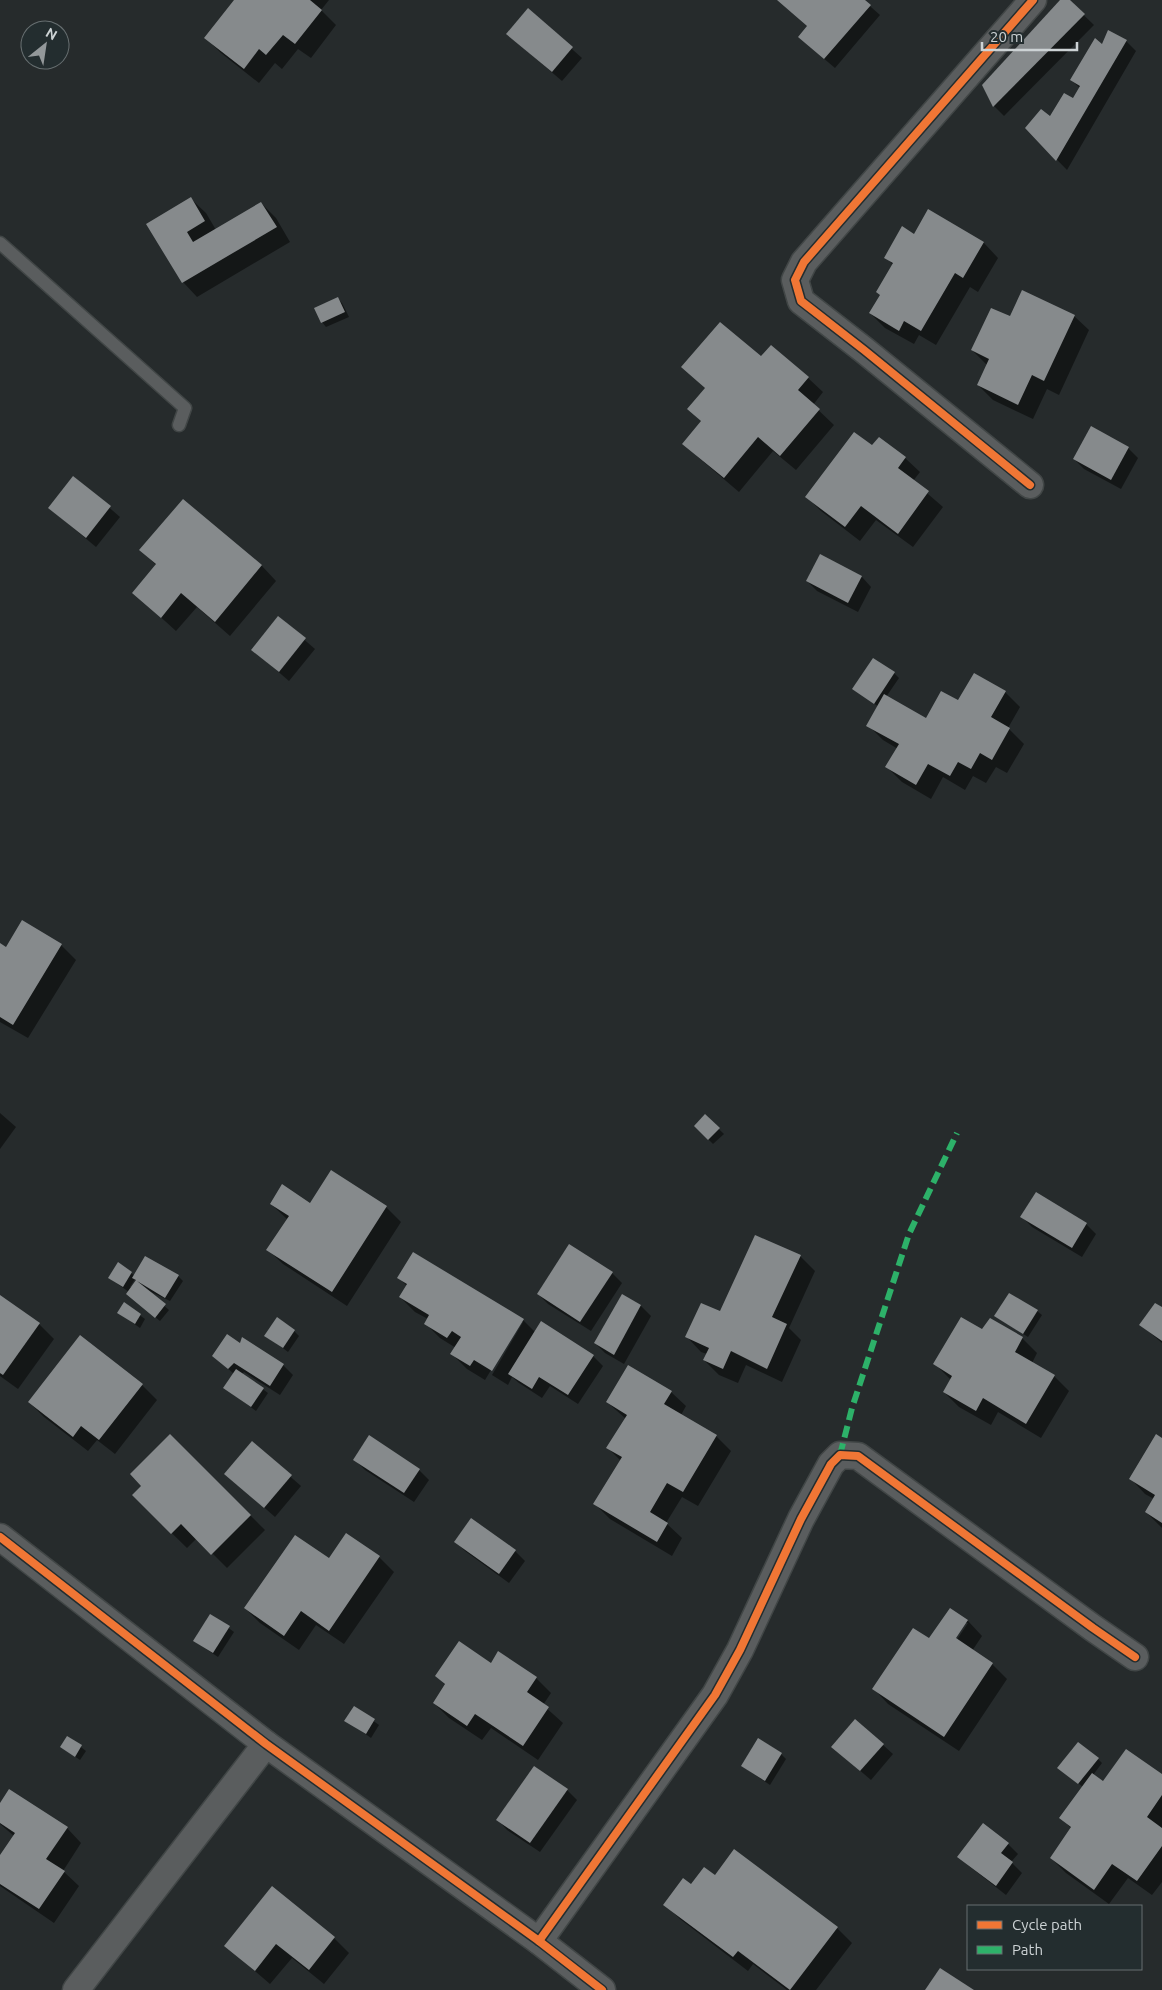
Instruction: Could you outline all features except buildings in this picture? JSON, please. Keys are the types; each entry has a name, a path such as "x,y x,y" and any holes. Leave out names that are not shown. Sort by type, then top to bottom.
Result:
{"street":[{"path":"1030,485 801,301 795,280 804,262 1033,0"},
{"path":"539,1941 714,1695 740,1650 801,1519 831,1464 840,1455 858,1456 1135,1657"},
{"path":"0,1537 266,1744 539,1941 602,1990"},
{"path":"76,1990 266,1744"}],"lane":[{"path":"0,242 185,408 179,425"}],"marked path":[{"path":"840,1455 852,1408 909,1234 957,1133"}],"cycle path":[{"path":"1030,485 801,301 795,280 804,262 1033,0"},
{"path":"539,1941 715,1695 740,1650 801,1519 831,1464 840,1455 858,1456 1135,1657"},
{"path":"0,1537 266,1744 539,1941 602,1990"}]}
